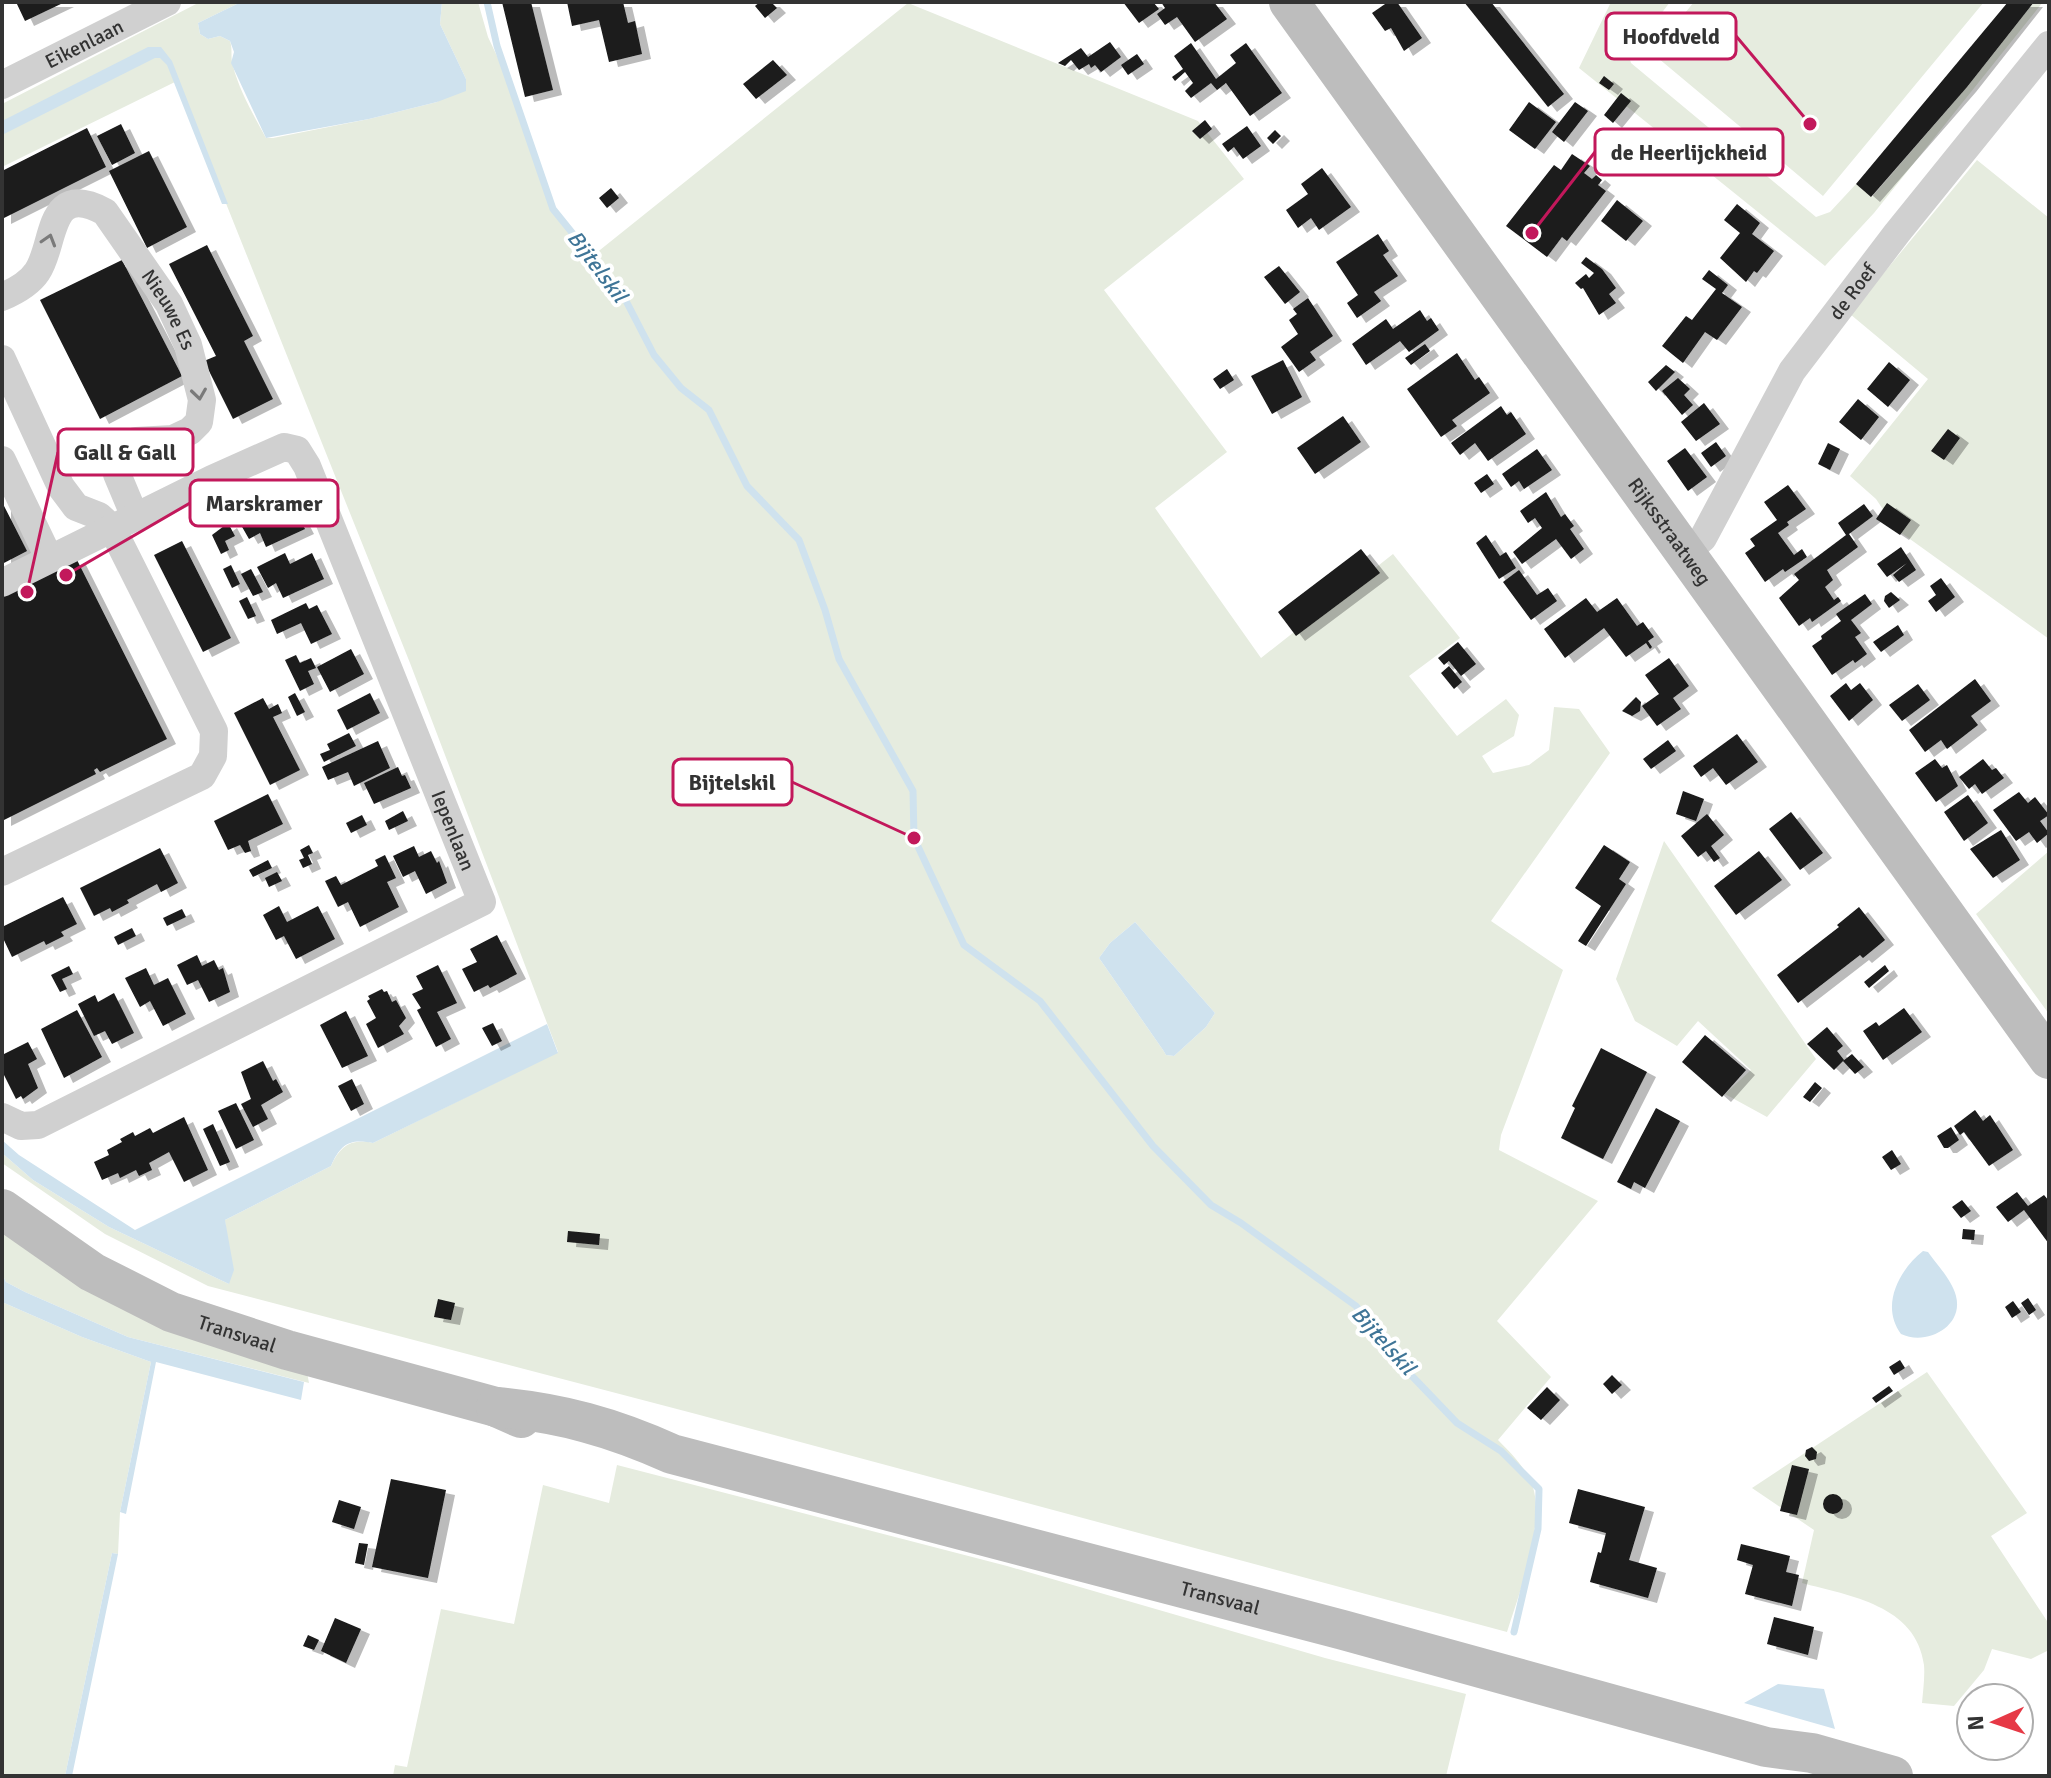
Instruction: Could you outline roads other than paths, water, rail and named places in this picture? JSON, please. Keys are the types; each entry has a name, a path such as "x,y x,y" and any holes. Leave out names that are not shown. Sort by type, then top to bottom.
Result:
{"street":[{"name":"Eikenlaan","path":"2,85 167,2"},
{"name":"Rijksstraatweg","path":"1289,2 2049,1059"},
{"name":"de Roef","path":"1684,554 1703,538 1792,371 1897,233 2049,45"},
{"name":"Nieuwe Es","path":"2,297 27,283 39,270 55,217 71,206 89,203 105,212 169,304 188,345 202,400 199,422 190,431 173,439 136,441 122,452 117,474 124,522 214,731 213,756 202,776 2,872"},
{"path":"2,359 61,487 76,507 124,522"},
{"name":"Iepenlaan","path":"2,1117 21,1126 38,1125 482,902 307,466 297,450 284,447 124,522"},
{"path":"2,460 49,558"},
{"path":"2,583 124,522"},
{"name":"Transvaal","path":"2,1209 92,1272 171,1312 287,1350 496,1407 542,1428 624,1450 672,1454 1343,1630 1766,1747 1812,1753 1893,1776"},
{"name":"Transvaal","path":"1766,1747 1811,1768 1844,1776"}],"water":[{"path":"241,2 442,2 440,24 466,79 466,91 437,102 369,119 266,138 231,63 234,52 230,41 220,36 208,39 200,34 198,23"},
{"path":"148,47 161,47 172,61 228,204 222,204 167,65 160,58 2,135 2,121"},
{"path":"1135,922 1215,1013 1206,1027 1174,1056 1166,1055 1099,958 1110,943"},
{"path":"547,1024 558,1053 373,1143 346,1145 331,1166 225,1220 234,1270 229,1284 109,1227 33,1180 2,1153 2,1140 19,1155 135,1230"},
{"path":"1923,1251 1928,1252 1948,1278 1957,1307 1949,1325 1941,1331 1911,1337 1901,1334 1895,1323 1892,1300 1906,1268"},
{"path":"2,1274 6,1282 25,1292 128,1337 304,1382 301,1400 156,1362 126,1514 120,1512 151,1362 82,1337 2,1302"},
{"path":"112,1553 118,1554 72,1776 65,1776"},
{"path":"1778,1684 1824,1689 1835,1729 1744,1703"}],"waterway":[{"name":"Bijtelskil","path":"487,2 497,46 553,209 624,297 654,355 681,388 709,410 747,486 799,540 839,659 913,791 914,838 964,945 1040,1001 1153,1146 1211,1205 1356,1306 1411,1375 1457,1423 1501,1451 1539,1489 1538,1529 1514,1632"}],"place":[{"name":"Hoofdveld","path":"1810,124"},
{"name":"de Heerlijckheid","path":"1532,233"},
{"name":"Marskramer","path":"66,575"},
{"name":"Gall & Gall","path":"27,592"},
{"name":"Bijtelskil","path":"914,838"}]}
